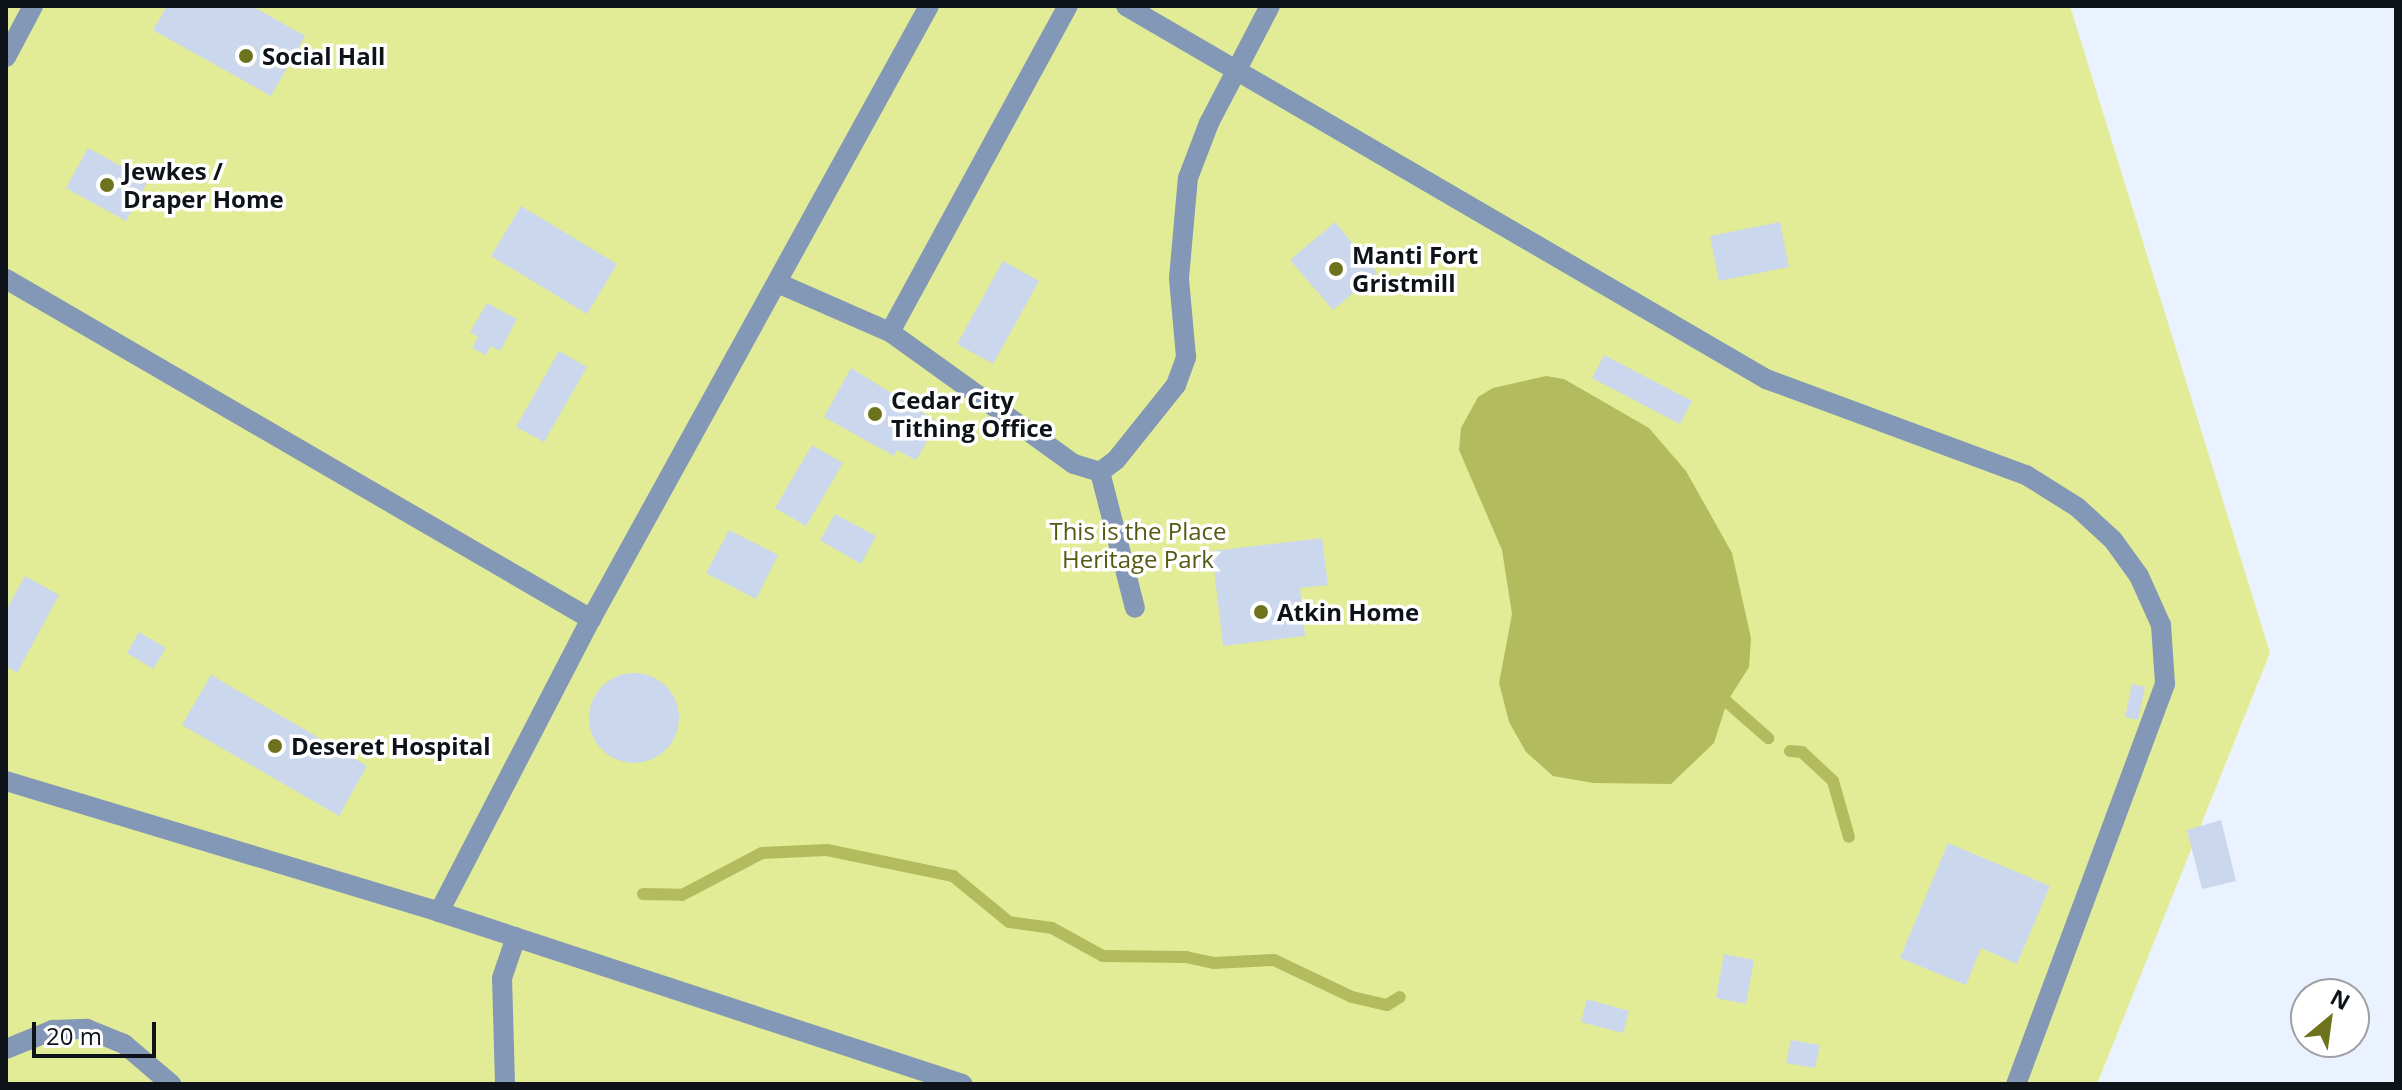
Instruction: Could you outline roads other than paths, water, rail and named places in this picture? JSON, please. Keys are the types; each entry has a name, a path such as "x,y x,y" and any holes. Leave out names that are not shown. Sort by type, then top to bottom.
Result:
{"lane":[{"path":"6,57 33,6"},
{"path":"439,912 591,619 780,284 929,6"},
{"path":"890,332 1068,6"},
{"path":"1126,6 1766,379 2026,475 2085,513 2124,554 2161,625 2165,684 2016,1084"},
{"path":"1100,472 1116,460 1176,385 1186,357 1179,278 1188,178 1237,69 1270,6"},
{"path":"6,279 591,619"},
{"path":"780,284 890,332 1074,464 1100,472"},
{"path":"1100,472 1135,608"},
{"path":"6,781 439,912 962,1084"},
{"path":"505,1084 502,978 516,937"},
{"path":"6,1049 53,1030 87,1029 124,1044 171,1084"}],"waterway":[{"path":"1727,702 1768,738"},
{"path":"1790,751 1802,752 1833,781 1849,837"},
{"path":"643,894 682,895 762,853 827,850 953,876 1009,922 1052,928 1103,956 1186,957 1214,963 1274,960 1352,997 1387,1005 1400,997"}],"place":[{"name":"Social Hall","path":"246,56"},
{"name":"Jewkes / Draper Home","path":"107,185"},
{"name":"Manti Fort Gristmill","path":"1336,269"},
{"name":"Cedar City Tithing Office","path":"875,414"},
{"name":"Atkin Home","path":"1261,612"},
{"name":"Deseret Hospital","path":"275,746"}],"park label":[{"name":"This is the Place Heritage Park","path":"1138,545"}]}
